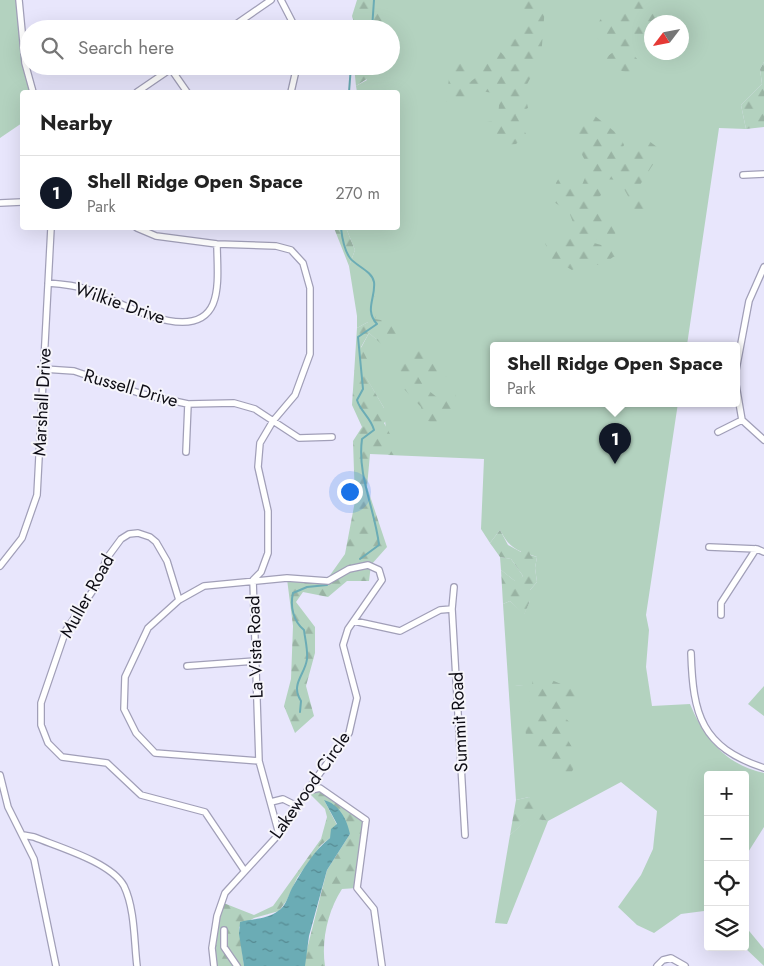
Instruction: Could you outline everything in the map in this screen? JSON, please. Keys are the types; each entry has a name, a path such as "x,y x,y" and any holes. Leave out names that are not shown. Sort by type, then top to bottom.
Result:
{"street":[{"path":"19,0 21,20"},
{"path":"242,20 271,0"},
{"path":"281,0 291,20"},
{"path":"28,75 32,90"},
{"path":"140,90 162,75"},
{"path":"177,75 186,90"},
{"path":"291,90 295,75"},
{"path":"743,175 764,174"},
{"path":"0,203 20,202"},
{"name":"Marshall Drive","path":"1,562 22,538 37,495 51,230"},
{"name":"La Vista Road","path":"142,230 156,236 217,244 276,246 291,250 304,263 310,288 310,354 295,395 273,421 260,443 258,467 268,511 268,553 261,572 253,580 259,761 279,834"},
{"name":"Wilkie Drive","path":"48,283 83,288 131,308 174,322 194,322 208,312 214,302 217,244"},
{"path":"740,349 749,301 764,267"},
{"name":"Russell Drive","path":"44,369 74,372 142,394 188,404 234,403 255,409 299,438 332,437"},
{"path":"186,452 188,404"},
{"path":"740,407 742,420 764,440"},
{"path":"718,432 742,420"},
{"name":"Muller Road","path":"179,600 167,561 156,542 150,536 138,533 129,534 121,539 108,558 96,586 66,630 41,703 41,724 48,743 62,757 107,763 141,794 205,812 244,870"},
{"path":"709,547 756,549 764,552"},
{"path":"721,615 720,603 756,549"},
{"name":"Lakewood Circle","path":"214,966 212,948 217,916 225,893 244,870 279,834 306,791 349,733 357,698 343,645 348,629 382,580 379,570 368,565 349,569 328,581 286,578 204,586 179,600 148,628 125,677 124,709 136,733 156,753 259,761"},
{"name":"Summit Road","path":"454,587 452,609 465,835"},
{"path":"354,621 400,631 440,610 452,609"},
{"path":"691,653 694,701 701,720 709,733 719,745 740,760 764,768"},
{"path":"187,666 255,661"},
{"path":"0,775 8,806 23,835 38,875 56,966"},
{"path":"306,791 320,788 366,820 357,888 374,909 382,966"},
{"path":"270,802 283,799 297,806"},
{"path":"23,835 34,837 96,863 120,881 128,899 137,966"},
{"path":"224,930 224,946 237,966"},
{"path":"656,966 663,960 671,958 685,966"}],"green space":[{"path":"0,0 19,0 22,20 20,20 20,75 29,75 31,90 20,90 20,124 0,138"},
{"path":"357,0 378,0 387,8 388,20 353,20 352,16"},
{"path":"378,0 764,0 764,62 760,69 762,84 741,105 746,129 719,128 687,342 490,342 490,407 677,407 646,615 649,630 646,667 652,706 690,704 702,728 718,748 738,764 764,773 764,827 749,851 749,771 704,771 704,911 681,914 654,933 637,925 618,907 641,875 653,849 657,811 621,782 548,821 507,924 495,923 510,835 530,817 547,821 529,797 516,800 503,604 510,601 524,614 530,601 530,590 537,582 535,568 537,557 515,548 507,541 500,530 490,543 481,529 484,459 388,455 384,408 355,359 369,333 376,339 384,330 368,322 357,328 357,316 349,266 355,250 347,230 400,230 400,90 357,90 356,86 367,80 363,75 400,75 400,20 370,20","holes":["515,685 532,687 564,717 566,737"]},
{"path":"535,0 545,6 541,58 524,90 528,108 516,115 526,134 516,144 499,145 481,123 498,120 499,105 494,93 472,90 460,106 446,101 452,56 469,61 470,82 482,73 478,60 495,46 512,64 523,62 507,42 518,36 519,25 525,14 521,2"},
{"path":"615,0 645,0 657,6 661,15 644,15 644,41 631,52 646,69 628,72 614,67 605,58 619,48 605,45 591,33 603,16 621,12"},
{"path":"764,62 764,127 746,129 741,105 762,84 760,69"},
{"path":"355,75 373,75 356,86"},
{"path":"595,116 620,136 624,145 617,159 626,164 639,150 645,138 657,147 659,155 638,188 649,206 636,219 627,211 628,196 619,180 603,179 601,195 591,205 618,225 614,238 602,231 594,243 630,253 613,257 602,266 588,262 572,270 551,258 545,243 558,236 578,235 569,212 554,202 556,183 563,171 580,190 589,168 579,149 575,123"},
{"path":"335,230 347,230 355,250 349,266"},
{"path":"365,285 380,303 375,319 386,321 398,332 387,349 369,333 361,347 367,359 366,377 384,408 394,413 384,423 396,445 394,455 370,454 367,487 387,547 371,565 369,581 347,581 328,597 303,592 296,602 315,627 315,653 306,686 314,716 295,733 284,706 291,679 293,626 287,579 328,578 345,554 355,501 353,441 362,427 352,405 357,328 368,322 369,309"},
{"path":"422,347 448,375 435,384 421,370 417,375 424,387 438,398 456,394 455,409 442,413 438,426 424,419 421,407 403,388 399,362 408,350"},
{"path":"500,530 508,545 521,552 521,537 529,536 530,555 537,557 535,568 537,582 530,590 530,601 524,615 510,601 503,604 501,570 515,581 523,576 511,559 500,557 490,543"},
{"path":"500,557 511,559 523,576 516,582 501,570"},
{"path":"532,672 578,691 564,717 577,729 566,737 579,759 570,775 550,768 526,736 524,717 538,710 514,685 532,686"},
{"path":"764,686 764,716 748,704"},
{"path":"320,788 366,820 357,888 342,889 333,906 325,936 325,966 305,966 304,961 327,870 350,834 324,800 337,825 330,838 321,845 297,878 287,900 279,911 254,918 239,927 244,966 214,966 212,948 221,902 254,915 273,906 321,839 327,817 325,809 307,791"},
{"path":"529,797 549,806 548,821 530,818 510,835 516,800"},
{"path":"749,931 764,949 764,966 748,951"}],"water":[{"path":"324,800 334,805 342,813 350,834 327,870 309,936 305,966 244,966 239,934 240,922 270,916 278,911 283,906 304,868 319,848 330,838 331,829 337,824"}],"waterway":[{"path":"373,20 374,0"},
{"path":"349,90 350,75"},
{"path":"341,230 348,255 373,278 374,288 371,314 377,324 358,337 363,389 357,400 374,430 362,439 362,466 379,545 360,559"},
{"path":"300,712 301,701 297,690 299,680 306,665 307,652 304,630 297,622 293,613 293,593 307,587 327,585"}],"place":[{"name":"Shell Ridge Open Space","path":"615,464"}]}
